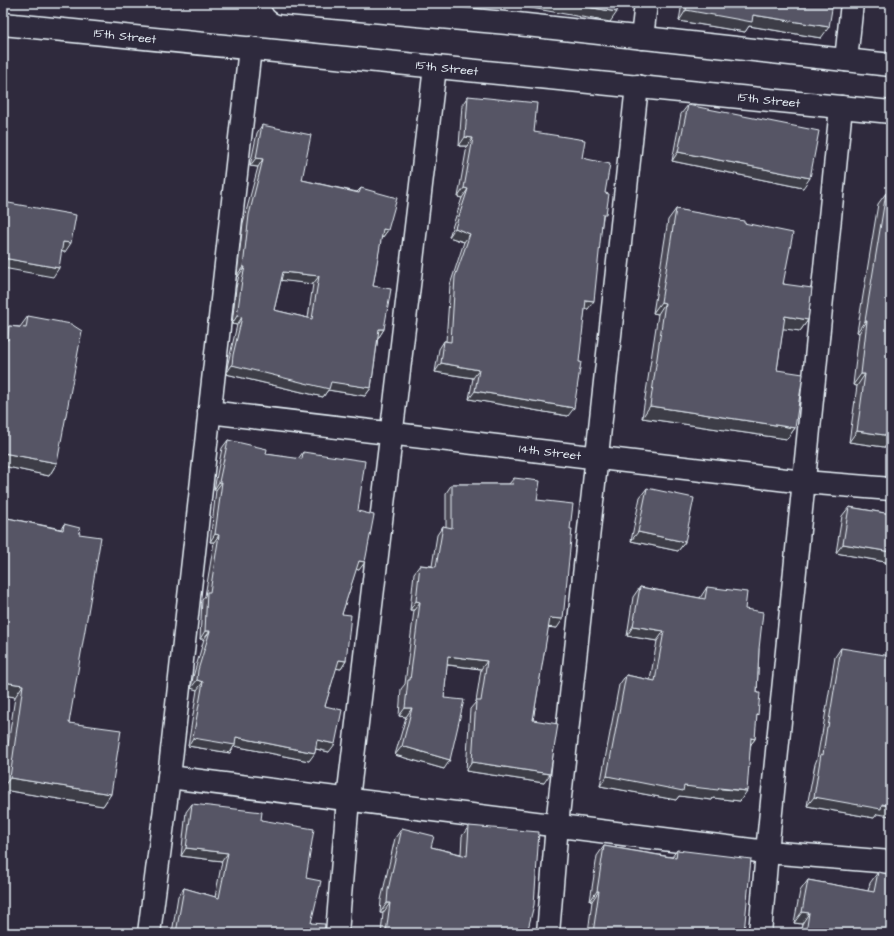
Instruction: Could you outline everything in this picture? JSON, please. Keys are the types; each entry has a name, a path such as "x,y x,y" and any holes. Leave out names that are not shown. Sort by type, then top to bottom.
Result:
{"street":[{"path":"282,3 440,10 517,24 891,65"},
{"path":"642,38 646,3"},
{"path":"846,60 852,3"},
{"name":"15th Street","path":"3,24 891,112"},
{"path":"149,933 169,776 250,48"},
{"path":"336,933 348,799 435,67"},
{"path":"548,933 557,825 637,86"},
{"path":"760,933 841,107"},
{"name":"14th Street","path":"209,412 804,482 891,489"},
{"path":"169,776 767,852 891,862"}],"building":[{"path":"563,3 618,3 617,12"},
{"path":"687,3 833,3 829,27 753,15 752,22 686,10"},
{"path":"468,96 537,103 534,132 585,140 582,158 610,164 605,193 609,194 606,214 603,214 594,301 586,300 579,362 581,362 574,408 475,391 479,370 441,363 444,341 451,342 455,277 470,234 455,228 468,189 464,188 473,138 465,137"},
{"path":"688,105 819,131 810,178 678,152"},
{"path":"262,125 311,135 302,180 359,193 361,188 397,198 388,230 383,229 373,286 391,289 384,329 379,329 371,388 331,382 329,389 232,365 242,317 237,316 245,267 243,267 249,215 263,159 256,158","holes":["283,272 319,276 312,319 274,310"]},
{"path":"886,193 891,194 891,436 857,431 865,374 861,374 867,321 865,321"},
{"path":"3,202 76,215 71,243 63,242 59,268 3,258"},
{"path":"676,209 744,221 744,223 793,233 783,284 812,288 808,320 785,316 777,370 803,374 795,428 650,406 665,303 661,302"},
{"path":"28,316 71,324 82,331 57,463 3,453 3,339 8,340 9,326 26,328"},
{"path":"228,440 267,449 266,454 302,459 303,452 365,461 358,511 374,515 365,562 359,561 342,614 351,615 346,661 339,660 325,706 342,710 335,744 317,740 315,753 236,737 235,745 193,738 203,682 197,680 198,670 210,631 205,631 207,592 210,592 219,535 215,534 222,482 219,482"},
{"path":"514,478 540,481 537,500 573,504 563,619 550,618 533,720 558,724 550,774 472,762 476,701 481,701 487,661 448,656 444,698 464,700 450,760 402,746 412,708 405,708 420,602 416,601 420,565 436,567 443,526 452,528 452,484 513,484"},
{"path":"647,488 694,498 685,542 638,532"},
{"path":"849,507 891,514 891,552 843,544"},
{"path":"3,517 63,530 64,524 80,528 79,534 101,537 69,723 121,730 111,794 10,778 23,685 3,682"},
{"path":"640,587 705,599 707,587 747,592 745,609 763,612 759,649 757,693 760,693 755,739 751,738 747,791 719,788 718,790 684,786 683,791 607,776 626,675 655,681 664,631 633,626"},
{"path":"841,648 891,656 891,806 882,804 881,809 814,797 821,754 823,755"},
{"path":"192,804 262,812 261,820 314,829 306,878 321,881 311,923 325,924 324,933 176,933 184,888 219,898 228,853 186,848"},
{"path":"469,826 539,832 534,905 527,933 386,933 390,903 387,903 388,890 402,828 434,836 431,847 467,856"},
{"path":"604,846 676,858 677,850 751,859 744,933 593,933 599,891 597,891"},
{"path":"878,872 891,875 891,933 806,933 809,913 802,912 808,880 874,892"}]}
